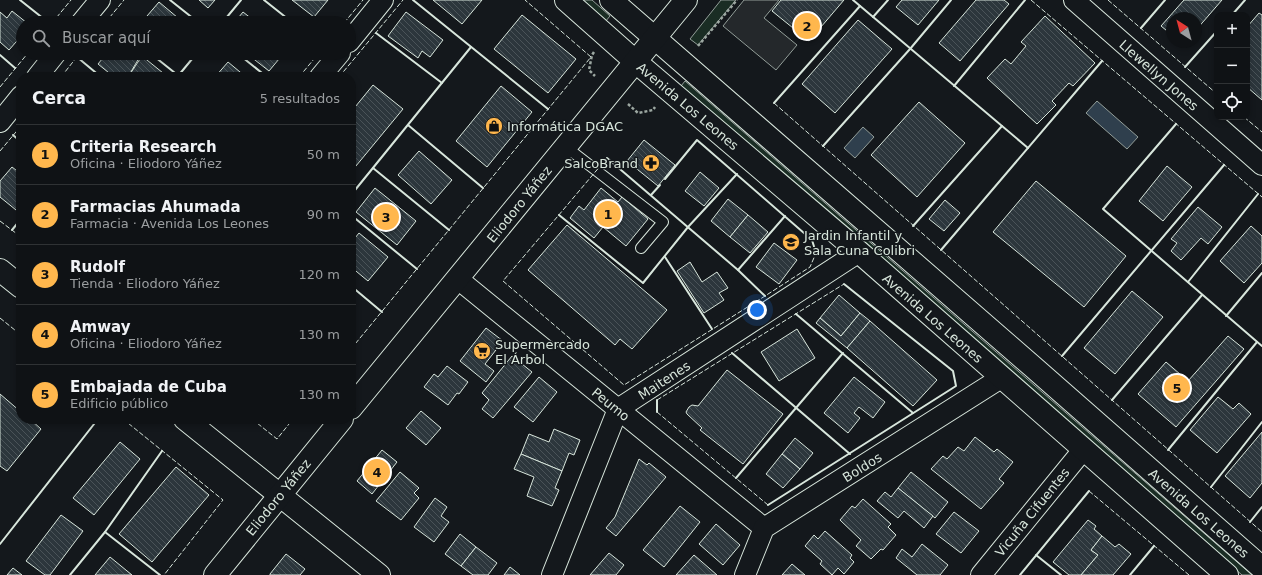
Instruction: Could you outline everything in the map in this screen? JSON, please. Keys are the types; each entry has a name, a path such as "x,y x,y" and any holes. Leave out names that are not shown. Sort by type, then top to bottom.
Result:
{"main road":[{"name":"Avenida Los Leones","path":"566,0 636,62 859,252 1227,575"},
{"name":"Avenida Los Leones","path":"611,0 1009,345 1262,568"},
{"name":"Eliodoro Yáñez","path":"356,402 686,0"},
{"path":"0,270 16,283"},
{"path":"191,424 379,575"},
{"name":"Eliodoro Yáñez","path":"215,575 338,424"}],"street":[{"path":"87,16 100,0"},
{"path":"356,33 383,0"},
{"name":"Llewellyn Jones","path":"1074,0 1262,166"},
{"path":"41,72 50,60"},
{"path":"324,72 334,60"},
{"path":"0,122 16,102"},
{"name":"Maitenes","path":"618,409 859,252"},
{"name":"Peumo","path":"458,279 764,528"},
{"name":"Boldos","path":"764,528 1001,378"},
{"path":"552,575 618,409"},
{"name":"Vicuña Cifuentes","path":"981,575 1084,450"},
{"path":"745,575 764,528"}],"lane":[{"path":"566,147 663,222 641,248"}],"path":[{"path":"696,48 736,0"},
{"path":"589,70 592,55"}],"green space":[{"path":"581,0 592,0 610,16 605,22"},
{"path":"721,0 736,0 698,45 690,39"},
{"path":"685,81 1252,575 1242,575 681,86"}],"shaded area":[{"path":"744,0 779,0 764,18 797,45 776,70 723,26"}],"water":[{"path":"1097,101 1138,137 1127,149 1086,113"},
{"path":"863,127 874,137 855,158 844,148"}],"building":[{"path":"199,0 215,0 208,8"},
{"path":"292,0 328,0 315,16 313,16"},
{"path":"433,0 482,0 462,24"},
{"path":"781,0 844,0 809,41 772,11"},
{"path":"902,0 939,0 918,25 896,7"},
{"path":"976,0 1004,0 1009,4 960,61 939,43"},
{"path":"1184,0 1222,0 1202,23 1202,12 1173,12"},
{"path":"159,2 176,16 147,16"},
{"path":"12,11 18,16 16,16 16,42 9,50 0,42 0,12 7,18"},
{"path":"243,12 248,16 240,16"},
{"path":"406,12 443,40 430,57 422,51 418,58 388,36"},
{"path":"1259,13 1262,15 1262,100 1250,90 1250,24"},
{"path":"522,15 576,59 548,93 494,49"},
{"path":"1045,16 1095,63 1073,86 1069,83 1052,101 1056,105 1037,124 987,78 1005,59 1011,64 1026,46 1021,42"},
{"path":"858,20 892,49 835,113 802,84"},
{"path":"1166,20 1166,30 1161,26"},
{"path":"101,60 138,60 131,72 108,72 98,64"},
{"path":"139,60 147,60 162,72 131,72"},
{"path":"255,60 278,60 269,71"},
{"path":"228,62 240,72 219,72"},
{"path":"373,85 403,109 356,166 356,106"},
{"name":"Informática DGAC","path":"501,86 532,112 487,167 456,141"},
{"path":"919,102 965,143 917,197 871,155"},
{"name":"SalcoBrand","path":"644,140 675,165 658,186 627,161"},
{"path":"419,151 452,180 431,204 398,175"},
{"path":"1167,166 1192,187 1163,221 1139,201"},
{"path":"12,167 16,170 16,210 0,197 0,181"},
{"path":"700,172 719,188 704,206 685,191"},
{"path":"1036,181 1126,256 1084,307 993,232"},
{"path":"375,188 416,221 397,245 356,212"},
{"path":"601,188 618,202 622,197 648,219 626,246 603,227 594,238 570,218 579,206 584,210"},
{"path":"728,199 748,215 730,237 711,221"},
{"path":"945,200 960,213 944,231 929,219"},
{"path":"1198,207 1222,227 1208,244 1201,238 1181,260 1171,251 1177,243 1171,239"},
{"path":"748,215 768,232 750,253 730,237"},
{"path":"567,225 667,310 632,349 620,339 615,345 528,270"},
{"path":"1251,226 1262,236 1262,263 1244,283 1220,261"},
{"path":"359,233 388,257 368,281 356,271 356,237"},
{"path":"774,243 797,260 779,284 756,267"},
{"path":"690,262 702,282 717,272 728,288 719,293 724,300 704,313 677,271"},
{"path":"1132,291 1163,317 1115,374 1084,348"},
{"path":"839,295 860,313 841,336 820,318"},
{"path":"860,313 870,321 847,348 816,323 820,318 841,336"},
{"path":"870,321 937,380 913,406 847,348"},
{"name":"Supermercado El Árbol","path":"486,328 503,341 485,364 494,371 486,382 460,361"},
{"path":"797,329 815,358 779,381 761,352"},
{"path":"1228,336 1244,349 1176,427 1138,394 1166,362 1188,381"},
{"path":"512,356 532,372 493,418 482,409 489,400 482,393"},
{"path":"447,366 468,382 448,405 424,387 434,374 438,377"},
{"path":"727,370 783,414 743,464 700,430 702,428 686,412 692,405 698,406"},
{"path":"539,377 557,392 533,422 514,407"},
{"path":"854,377 885,402 873,418 859,407 854,413 860,418 848,433 824,413"},
{"path":"0,394 16,408 16,424 36,424 41,429 7,471 0,466"},
{"path":"1218,397 1233,409 1239,403 1251,414 1217,453 1190,430"},
{"path":"421,411 441,428 426,445 406,428"},
{"path":"554,429 580,440 574,455 569,453 562,471 521,454 529,434 549,442"},
{"path":"1262,432 1262,483 1250,498 1225,476"},
{"path":"975,437 994,452 997,449 1013,462 999,479 1004,483 981,509 931,469 943,456 947,459 958,447 964,451"},
{"path":"795,438 813,453 800,469 782,454"},
{"path":"120,442 140,459 94,515 73,498"},
{"path":"382,450 397,462 372,494 357,481"},
{"path":"521,454 562,471 555,488 559,490 552,506 527,496 534,477 514,469"},
{"path":"782,454 800,469 783,488 766,474"},
{"path":"639,459 647,465 649,463 666,477 616,536 606,528 615,517"},
{"path":"176,467 209,495 152,562 119,534"},
{"path":"400,472 419,488 414,493 419,498 401,520 376,501"},
{"path":"911,472 948,502 935,518 898,488"},
{"path":"898,488 933,516 924,528 904,511 898,518 877,501 885,492 891,497"},
{"path":"435,498 447,507 441,516 449,522 434,542 414,527"},
{"path":"863,499 891,524 888,527 896,535 883,550 881,549 871,559 856,546 861,540 840,520 852,506 855,508"},
{"path":"680,506 700,522 664,567 643,550"},
{"path":"954,512 979,531 961,553 936,534"},
{"path":"61,515 83,531 50,575 45,575 26,561"},
{"path":"1088,520 1096,526 1094,529 1102,536 1091,550 1098,555 1081,575 1069,575 1053,562"},
{"path":"716,524 740,545 723,565 699,544"},
{"path":"825,531 852,555 850,558 854,562 844,574 838,568 832,575 820,564 822,561 805,546 814,535 818,539"},
{"path":"460,534 476,547 461,566 445,554"},
{"path":"1102,536 1115,547 1119,544 1131,554 1113,575 1081,575 1098,555 1091,550"},
{"path":"922,544 948,565 940,575 917,575 896,558 902,549 912,557"},
{"path":"476,547 497,563 488,575 473,575 461,566"},
{"path":"609,553 624,565 616,575 590,575"},
{"path":"286,554 305,569 300,575 270,575 270,574"},
{"path":"694,555 717,575 676,575"},
{"path":"110,557 132,575 95,575"},
{"path":"792,564 805,575 782,575"},
{"path":"510,567 520,575 504,575"},
{"path":"13,568 22,575 7,575"}],"fence":[{"path":"58,16 71,0"},
{"path":"111,16 124,0"},
{"path":"350,16 363,0"},
{"path":"356,57 403,0"},
{"path":"356,343 591,57 525,0"},
{"path":"1031,0 1262,197"},
{"path":"1108,0 1214,91"},
{"path":"0,87 22,60"},
{"path":"65,72 74,60"},
{"path":"303,72 313,60"},
{"path":"343,72 353,60"},
{"path":"774,103 1262,532"},
{"path":"1248,120 1262,132"},
{"path":"0,151 16,132"},
{"path":"607,158 503,281 624,385 810,267 816,253"},
{"path":"0,221 16,233"},
{"path":"657,400 844,284"},
{"path":"0,318 16,331"},
{"path":"657,412 768,505"},
{"path":"129,424 223,500 164,575"},
{"path":"258,424 277,439 289,424"},
{"path":"1089,491 1189,575"}],"wall":[{"path":"20,0 40,16"},
{"path":"170,0 190,16"},
{"path":"228,16 241,0"},
{"path":"264,0 284,16"},
{"path":"413,0 548,109"},
{"path":"853,0 1028,148"},
{"path":"873,17 888,0"},
{"path":"823,146 910,49 951,0"},
{"path":"954,86 1025,0"},
{"path":"1141,28 1165,0"},
{"path":"1235,12 1245,0"},
{"path":"774,103 860,6"},
{"path":"376,33 442,83"},
{"path":"1185,67 1214,34"},
{"path":"356,189 471,47"},
{"path":"0,55 15,68"},
{"path":"81,60 95,72"},
{"path":"159,60 174,72"},
{"path":"181,72 191,60"},
{"path":"246,60 261,72"},
{"path":"941,250 1102,61"},
{"path":"1176,124 1103,209 1262,346"},
{"path":"408,125 483,188"},
{"path":"913,226 1002,126"},
{"path":"665,179 697,140 812,240 816,253"},
{"path":"607,158 738,270 765,296"},
{"path":"1062,356 1224,165"},
{"path":"373,168 449,230"},
{"path":"559,215 643,283 688,227 737,174"},
{"path":"651,195 660,185"},
{"path":"1188,282 1258,194"},
{"path":"738,270 785,216"},
{"path":"356,219 417,269"},
{"path":"12,230 16,225"},
{"path":"665,257 712,329"},
{"path":"1226,316 1262,273"},
{"path":"768,505 956,386 953,371 844,284"},
{"path":"356,290 382,312"},
{"path":"1112,400 1202,295"},
{"path":"796,314 913,413"},
{"path":"1168,450 1257,342"},
{"path":"732,353 850,454"},
{"path":"736,478 843,353"},
{"path":"657,400 657,412"},
{"path":"1211,487 1262,422"},
{"path":"0,544 94,424"},
{"path":"70,575 105,532 162,451"},
{"path":"1020,575 1089,491"},
{"path":"1250,522 1262,507"},
{"path":"105,532 160,575"},
{"path":"1130,575 1154,546"},
{"path":"1036,555 1061,575"}],"place":[{"name":"Farmacias Ahumada","path":"807,26"},
{"name":"Informática DGAC","path":"494,126"},
{"name":"SalcoBrand","path":"651,163"},
{"name":"Criteria Research","path":"608,214"},
{"name":"Rudolf","path":"386,217"},
{"name":"Jardin Infantil y Sala Cuna Colibri","path":"791,242"},
{"name":"Supermercado El Árbol","path":"482,351"},
{"name":"Embajada de Cuba","path":"1177,388"},
{"name":"Amway","path":"377,472"}]}
